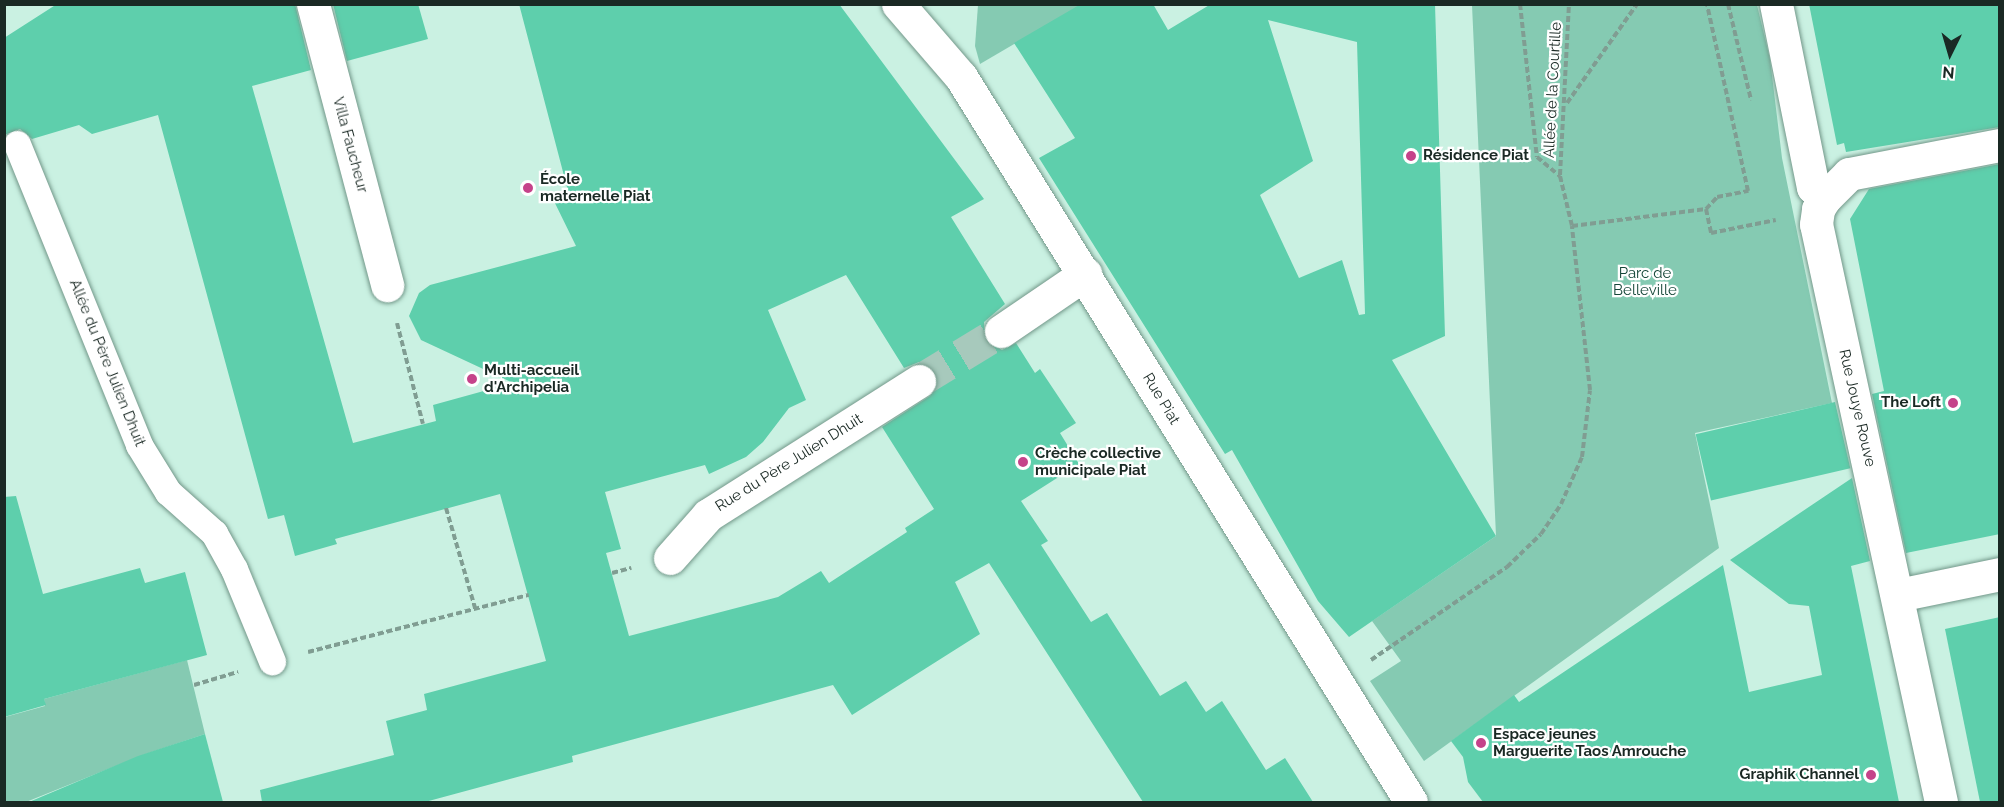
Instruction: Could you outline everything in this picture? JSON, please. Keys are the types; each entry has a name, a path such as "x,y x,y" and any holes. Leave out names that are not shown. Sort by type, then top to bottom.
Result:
{"street":[{"name":"Villa Faucheur","path":"313,4 387,285"},
{"name":"Rue Piat","path":"898,4 961,77 1411,802"},
{"path":"1776,4 1813,187 1825,198"},
{"name":"Rue Jouye Rouve","path":"1941,802 1816,224 1818,209 1825,198 1849,174 2000,145"},
{"path":"1001,332 1085,274"},
{"name":"Rue du Père Julien Dhuit","path":"670,558 708,515 919,381"},
{"path":"1898,595 2000,574"}],"lane":[{"name":"Allée du Père Julien Dhuit","path":"17,144 139,445 168,492 214,533 234,569 272,662"}],"path":[{"path":"1520,4 1537,157 1560,176"},
{"name":"Allée de la Courtille","path":"1362,665 1506,567 1541,534 1561,504 1582,457 1590,390 1572,226 1560,176 1567,103 1564,72 1569,4"},
{"path":"1567,103 1637,4"},
{"path":"1572,226 1706,209 1718,196 1748,191 1707,4"},
{"path":"1706,209 1711,233 1764,222"},
{"path":"387,285 423,424"},
{"path":"446,508 475,608"},
{"path":"612,573 627,569"},
{"path":"194,685 475,608 529,596"}],"green space":[{"path":"978,5 1081,5 980,64 975,46"},
{"name":"Parc de Belleville","path":"1472,5 1757,5 1770,59 1782,158 1832,403 1695,433 1719,548 1424,761 1370,681 1401,661 1372,621 1496,536"},
{"path":"187,660 205,734 143,755 26,802 5,802 5,717 45,706 44,699"}],"building":[{"path":"57,4 295,4 311,70 252,86 353,443 436,421 433,405 513,383 421,340 409,316 419,293 430,285 576,246 551,195 568,191 519,4 839,4 984,199 951,217 1005,304 984,322 985,341 1002,350 1016,343 1035,373 1040,369 1076,423 1060,433 1079,464 1021,501 1048,541 1041,545 1091,622 1107,613 1160,696 1186,681 1206,712 1222,701 1266,770 1285,758 1313,802 1143,802 989,563 955,582 980,634 852,715 833,685 572,756 573,762 425,802 262,802 260,790 394,755 386,721 427,710 424,694 546,661 500,494 335,539 337,544 295,556 284,515 268,519 158,115 92,134 79,125 32,139 20,129 4,135 4,38","holes":["846,275 904,368 919,362 935,371 938,381 930,396 882,427 934,509 905,528 907,532 829,583 821,571 778,597 629,636 606,553 621,549 605,492 705,465 709,474 746,457 763,442 789,408 806,400 768,310"]},
{"path":"333,4 418,4 428,39 347,61"},
{"path":"1081,4 1153,4 1168,30 1211,4 1435,4 1445,336 1392,360 1496,536 1349,637 1318,601 1232,450 1225,454 1039,158 1075,138 1014,43","holes":["1268,20 1357,42 1365,314 1359,315 1342,260 1299,278 1260,195 1313,161"]},
{"path":"1809,4 2000,4 2000,127 1846,152 1844,143 1837,145"},
{"path":"2000,164 2000,534 1906,553 1872,394 1884,391 1850,219 1869,189"},
{"path":"1835,402 1850,468 1711,500 1696,434"},
{"path":"1852,478 1870,561 1851,566 1899,802 1483,802 1468,782 1463,757 1451,741 1514,695 1519,702 1723,565 1749,692 1822,675 1809,606 1789,604 1730,560"},
{"path":"16,496 43,594 140,568 145,583 185,572 207,655 44,699 46,705 4,717 4,497"},
{"path":"2000,617 2000,802 1980,802 1945,629"},
{"path":"205,734 223,802 29,802 138,756"}],"tunnel":[{"path":"919,381 1001,331"}],"place":[{"name":"Résidence Piat","path":"1411,156"},
{"name":"École maternelle Piat","path":"528,188"},
{"name":"Multi-accueil d'Archipelia","path":"472,379"},
{"name":"The Loft","path":"1953,403"},
{"name":"Crèche collective municipale Piat","path":"1023,462"},
{"name":"Espace jeunes Marguerite Taos Amrouche","path":"1481,743"},
{"name":"Graphik Channel","path":"1871,775"}]}
